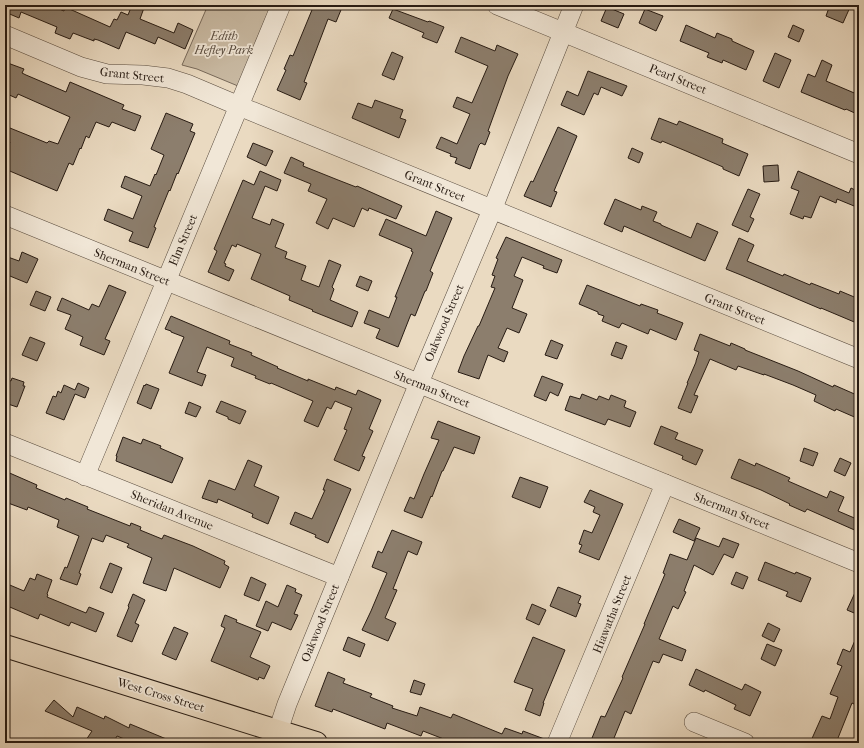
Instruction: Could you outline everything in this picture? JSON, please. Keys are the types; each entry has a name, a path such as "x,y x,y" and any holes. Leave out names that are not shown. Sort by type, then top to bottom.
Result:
{"main road":[{"name":"West Cross Street","path":"5,646 297,738"}],"street":[{"name":"Elm Street","path":"85,476 281,5"},
{"name":"Pearl Street","path":"497,5 859,154"},
{"name":"Oakwood Street","path":"297,738 287,704 492,210 574,5"},
{"name":"Grant Street","path":"5,35 80,67 107,74 143,75 168,78 187,84 859,359"},
{"name":"Sherman Street","path":"5,215 859,563"},
{"name":"Sheridan Avenue","path":"5,443 339,577"},
{"name":"Hiawatha Street","path":"557,743 665,484"},
{"path":"694,722 745,743"}],"green space":[{"name":"Edith Hefley Park","path":"208,5 271,5 238,86 197,69 182,65"}],"building":[{"path":"5,5 50,5 64,11 65,7 110,27 114,19 117,20 121,12 128,15 132,5 145,5 140,19 174,33 178,23 193,30 185,49 158,37 155,44 126,32 119,49 98,40 94,39 94,41 73,33 70,39 55,33 57,27 21,12 19,18 5,12"},
{"path":"314,5 343,5 336,22 328,19 304,82 307,83 300,100 277,90 286,70 284,69 290,55 293,56"},
{"path":"830,5 851,5 843,23 826,16"},
{"path":"607,7 624,14 618,28 601,21"},
{"path":"393,9 444,27 437,43 422,37 424,33 389,18"},
{"path":"645,9 663,16 656,31 639,23"},
{"path":"686,25 715,38 717,33 754,51 746,70 723,60 722,63 707,57 709,53 680,41"},
{"path":"793,25 804,30 799,42 788,37"},
{"path":"461,37 495,51 497,45 518,54 508,76 488,131 490,132 485,145 481,143 479,145 470,169 455,163 457,158 450,156 451,154 436,148 441,137 457,144 470,114 453,107 457,97 472,103 488,66 455,52"},
{"path":"392,52 403,57 394,80 382,75"},
{"path":"775,53 791,60 779,88 763,81"},
{"path":"822,60 832,65 826,81 859,95 859,115 801,92 808,74 815,77"},
{"path":"5,62 24,69 22,73 26,75 66,92 70,82 124,105 122,109 141,116 135,131 112,122 109,127 96,122 89,138 86,136 73,165 69,163 57,191 5,169 5,153 10,142 5,140 5,126 47,143 49,141 58,144 70,117 18,94 16,98 5,93"},
{"path":"588,71 627,86 622,96 601,87 598,95 594,93 584,115 561,105 567,91 578,96"},
{"path":"375,100 403,110 400,118 406,120 399,138 352,118 358,103 372,108"},
{"path":"166,113 193,124 190,131 195,133 178,174 177,173 170,191 169,190 154,227 156,228 148,248 129,241 133,232 104,220 108,209 133,219 142,196 121,187 125,176 150,186 164,155 151,149"},
{"path":"659,118 677,125 679,121 723,139 722,143 748,154 739,176 723,169 723,167 686,151 662,141 661,143 651,139"},
{"path":"558,127 577,136 554,191 557,192 551,207 524,196 531,181 533,182"},
{"path":"253,143 273,151 266,166 247,157"},
{"path":"632,148 643,153 639,163 628,158"},
{"path":"291,157 304,163 303,166 356,187 357,186 402,206 396,219 369,208 368,211 362,208 354,227 333,218 328,229 316,223 327,199 308,191 311,184 284,173"},
{"path":"778,165 779,181 764,182 763,166"},
{"path":"260,171 281,180 277,191 265,186 252,218 270,225 272,219 284,224 275,247 287,252 285,258 306,266 301,280 319,287 329,260 341,265 332,287 334,289 330,300 358,312 352,327 312,311 313,310 289,300 290,296 251,279 261,254 237,244 236,247 232,245 224,263 226,264 225,266 234,270 229,281 208,272 217,251 214,249 243,180 254,185"},
{"path":"798,171 849,193 851,188 859,192 859,208 837,199 836,203 820,196 811,218 804,216 803,219 790,214 799,191 791,188"},
{"path":"748,189 760,194 750,217 754,219 748,232 732,225"},
{"path":"615,199 641,210 642,206 657,212 653,221 691,238 697,223 718,232 705,261 624,226 622,232 604,224"},
{"path":"436,211 452,218 430,271 433,273 426,291 415,316 411,314 398,347 376,338 380,329 364,323 369,310 389,318 397,297 395,297 413,252 411,251 412,249 379,235 386,219 426,236"},
{"path":"506,237 562,260 557,273 543,268 544,266 522,257 514,276 523,280 512,308 527,314 519,333 507,328 498,348 508,352 504,362 488,355 479,379 458,372 495,288 491,287 495,276 492,275 498,259 496,258"},
{"path":"739,238 754,245 747,261 783,276 784,274 810,285 811,283 839,294 840,291 859,299 859,324 726,269"},
{"path":"22,252 38,259 27,283 5,274 5,256 19,261"},
{"path":"360,276 372,281 368,291 356,286"},
{"path":"109,285 126,292 105,339 110,341 104,355 80,345 83,337 65,329 71,315 57,310 62,298 89,310 92,304 99,307"},
{"path":"587,285 640,306 641,304 658,310 657,313 683,323 676,340 650,329 648,334 622,323 619,328 602,321 604,316 579,304"},
{"path":"36,291 51,297 45,311 30,305"},
{"path":"171,316 230,341 229,344 252,353 251,355 278,367 277,368 308,381 308,379 335,390 336,387 356,395 358,390 381,400 369,429 373,431 362,456 365,457 359,471 334,460 347,430 344,429 352,408 335,401 331,409 327,407 318,427 304,421 313,401 271,383 270,384 255,378 256,376 231,366 234,358 207,347 197,372 206,375 202,386 169,373 184,337 165,329"},
{"path":"700,334 730,346 731,343 833,387 834,385 859,396 859,419 836,409 835,411 814,401 816,395 793,385 738,366 736,370 710,359 694,395 698,396 691,413 678,408 699,352 694,350"},
{"path":"30,337 45,343 37,361 22,355"},
{"path":"551,340 563,345 557,359 545,355"},
{"path":"616,342 627,346 622,359 611,355"},
{"path":"542,376 563,384 558,396 550,392 546,401 534,396"},
{"path":"12,378 24,382 23,386 25,386 17,407 5,403 5,379 11,381"},
{"path":"78,383 89,388 85,398 75,394 64,420 46,413 53,396 56,397 58,391 61,393 64,385 75,390"},
{"path":"146,384 159,389 151,409 137,403 144,385 145,386"},
{"path":"582,394 597,400 599,396 609,400 611,395 626,401 624,407 636,412 630,427 608,419 605,425 565,410 570,396 580,399"},
{"path":"221,401 246,411 240,424 216,412"},
{"path":"189,402 201,407 196,417 185,413"},
{"path":"438,421 480,437 474,454 454,447 422,518 404,511 410,497 414,499 439,440 431,438"},
{"path":"661,426 678,433 675,439 703,450 696,465 682,459 683,456 654,444"},
{"path":"123,437 141,444 143,439 161,446 160,448 183,458 172,483 116,461 116,456"},
{"path":"804,448 818,453 813,466 800,461"},
{"path":"840,458 851,463 845,476 834,471"},
{"path":"739,459 755,466 756,463 790,478 788,481 827,498 830,491 844,497 838,511 859,520 859,532 807,509 805,512 761,490 731,478"},
{"path":"248,460 262,466 254,486 279,497 268,524 252,517 253,514 218,499 217,503 202,498 209,480 235,490"},
{"path":"5,471 37,485 36,488 65,500 66,498 88,507 87,509 130,526 131,523 141,527 140,530 162,539 164,535 193,546 225,561 224,564 229,567 220,588 174,568 166,591 143,583 152,558 127,547 129,544 106,535 103,542 92,538 79,573 81,574 77,585 60,579 65,567 67,568 79,536 57,527 59,520 28,507 27,510 8,503 9,500 5,498"},
{"path":"520,477 548,487 540,508 512,497"},
{"path":"327,479 351,489 328,543 315,537 316,535 290,524 295,512 312,519 325,490 323,490"},
{"path":"590,490 623,504 599,560 579,552 582,545 579,544 584,530 592,533 600,515 593,512 595,507 584,502"},
{"path":"679,519 700,528 694,541 673,532"},
{"path":"392,530 422,542 417,555 408,551 393,589 397,590 385,618 396,623 388,641 362,630 387,573 372,567 378,551 382,553"},
{"path":"696,538 719,547 723,538 739,544 733,558 724,554 713,575 694,565 684,591 686,592 678,609 673,606 659,639 686,650 682,661 663,654 659,663 653,661 631,714 625,711 612,743 590,743 601,716 605,717 623,678 622,677 665,574 663,573 670,554 687,560"},
{"path":"765,562 795,574 796,572 811,578 801,602 786,596 788,592 758,580"},
{"path":"110,563 122,568 112,593 100,588"},
{"path":"736,572 748,577 743,589 731,584"},
{"path":"37,574 52,580 47,597 86,613 89,607 104,613 96,632 71,622 69,626 40,614 38,619 5,605 5,583 24,591 30,578 35,580"},
{"path":"251,577 266,584 259,601 244,595"},
{"path":"859,584 859,615 847,610"},
{"path":"287,585 296,589 295,592 302,595 294,614 298,615 291,630 272,622 268,631 256,626 266,601 278,607"},
{"path":"558,587 581,596 578,603 581,604 576,617 550,606"},
{"path":"133,594 145,600 135,623 139,625 132,642 117,636"},
{"path":"532,604 546,610 539,625 526,619"},
{"path":"225,615 237,620 236,622 261,632 250,657 270,666 264,679 259,677 258,680 211,661 225,628 221,626"},
{"path":"768,623 780,629 774,642 762,636"},
{"path":"174,627 188,633 176,660 162,654"},
{"path":"859,631 859,697 856,705 852,703 836,743 810,743 822,716 830,719 838,697 830,694 842,666 837,664 843,649 850,652"},
{"path":"348,637 365,644 360,657 343,650"},
{"path":"533,637 565,650 543,703 540,716 525,710 533,689 514,682"},
{"path":"767,644 782,650 775,666 761,659"},
{"path":"696,669 742,690 745,684 761,692 750,716 734,709 736,705 705,690 704,692 689,685"},
{"path":"328,672 345,679 343,683 372,694 370,697 393,706 392,708 417,716 420,707 451,718 453,714 502,734 505,728 522,734 523,731 547,740 546,743 454,743 423,731 421,736 387,723 385,729 333,709 332,712 315,706"},
{"path":"414,680 425,684 421,695 410,692"},
{"path":"54,700 73,717 77,707 104,719 105,716 129,728 130,724 176,743 134,743 117,736 113,743 84,743 92,731 45,711"}]}
